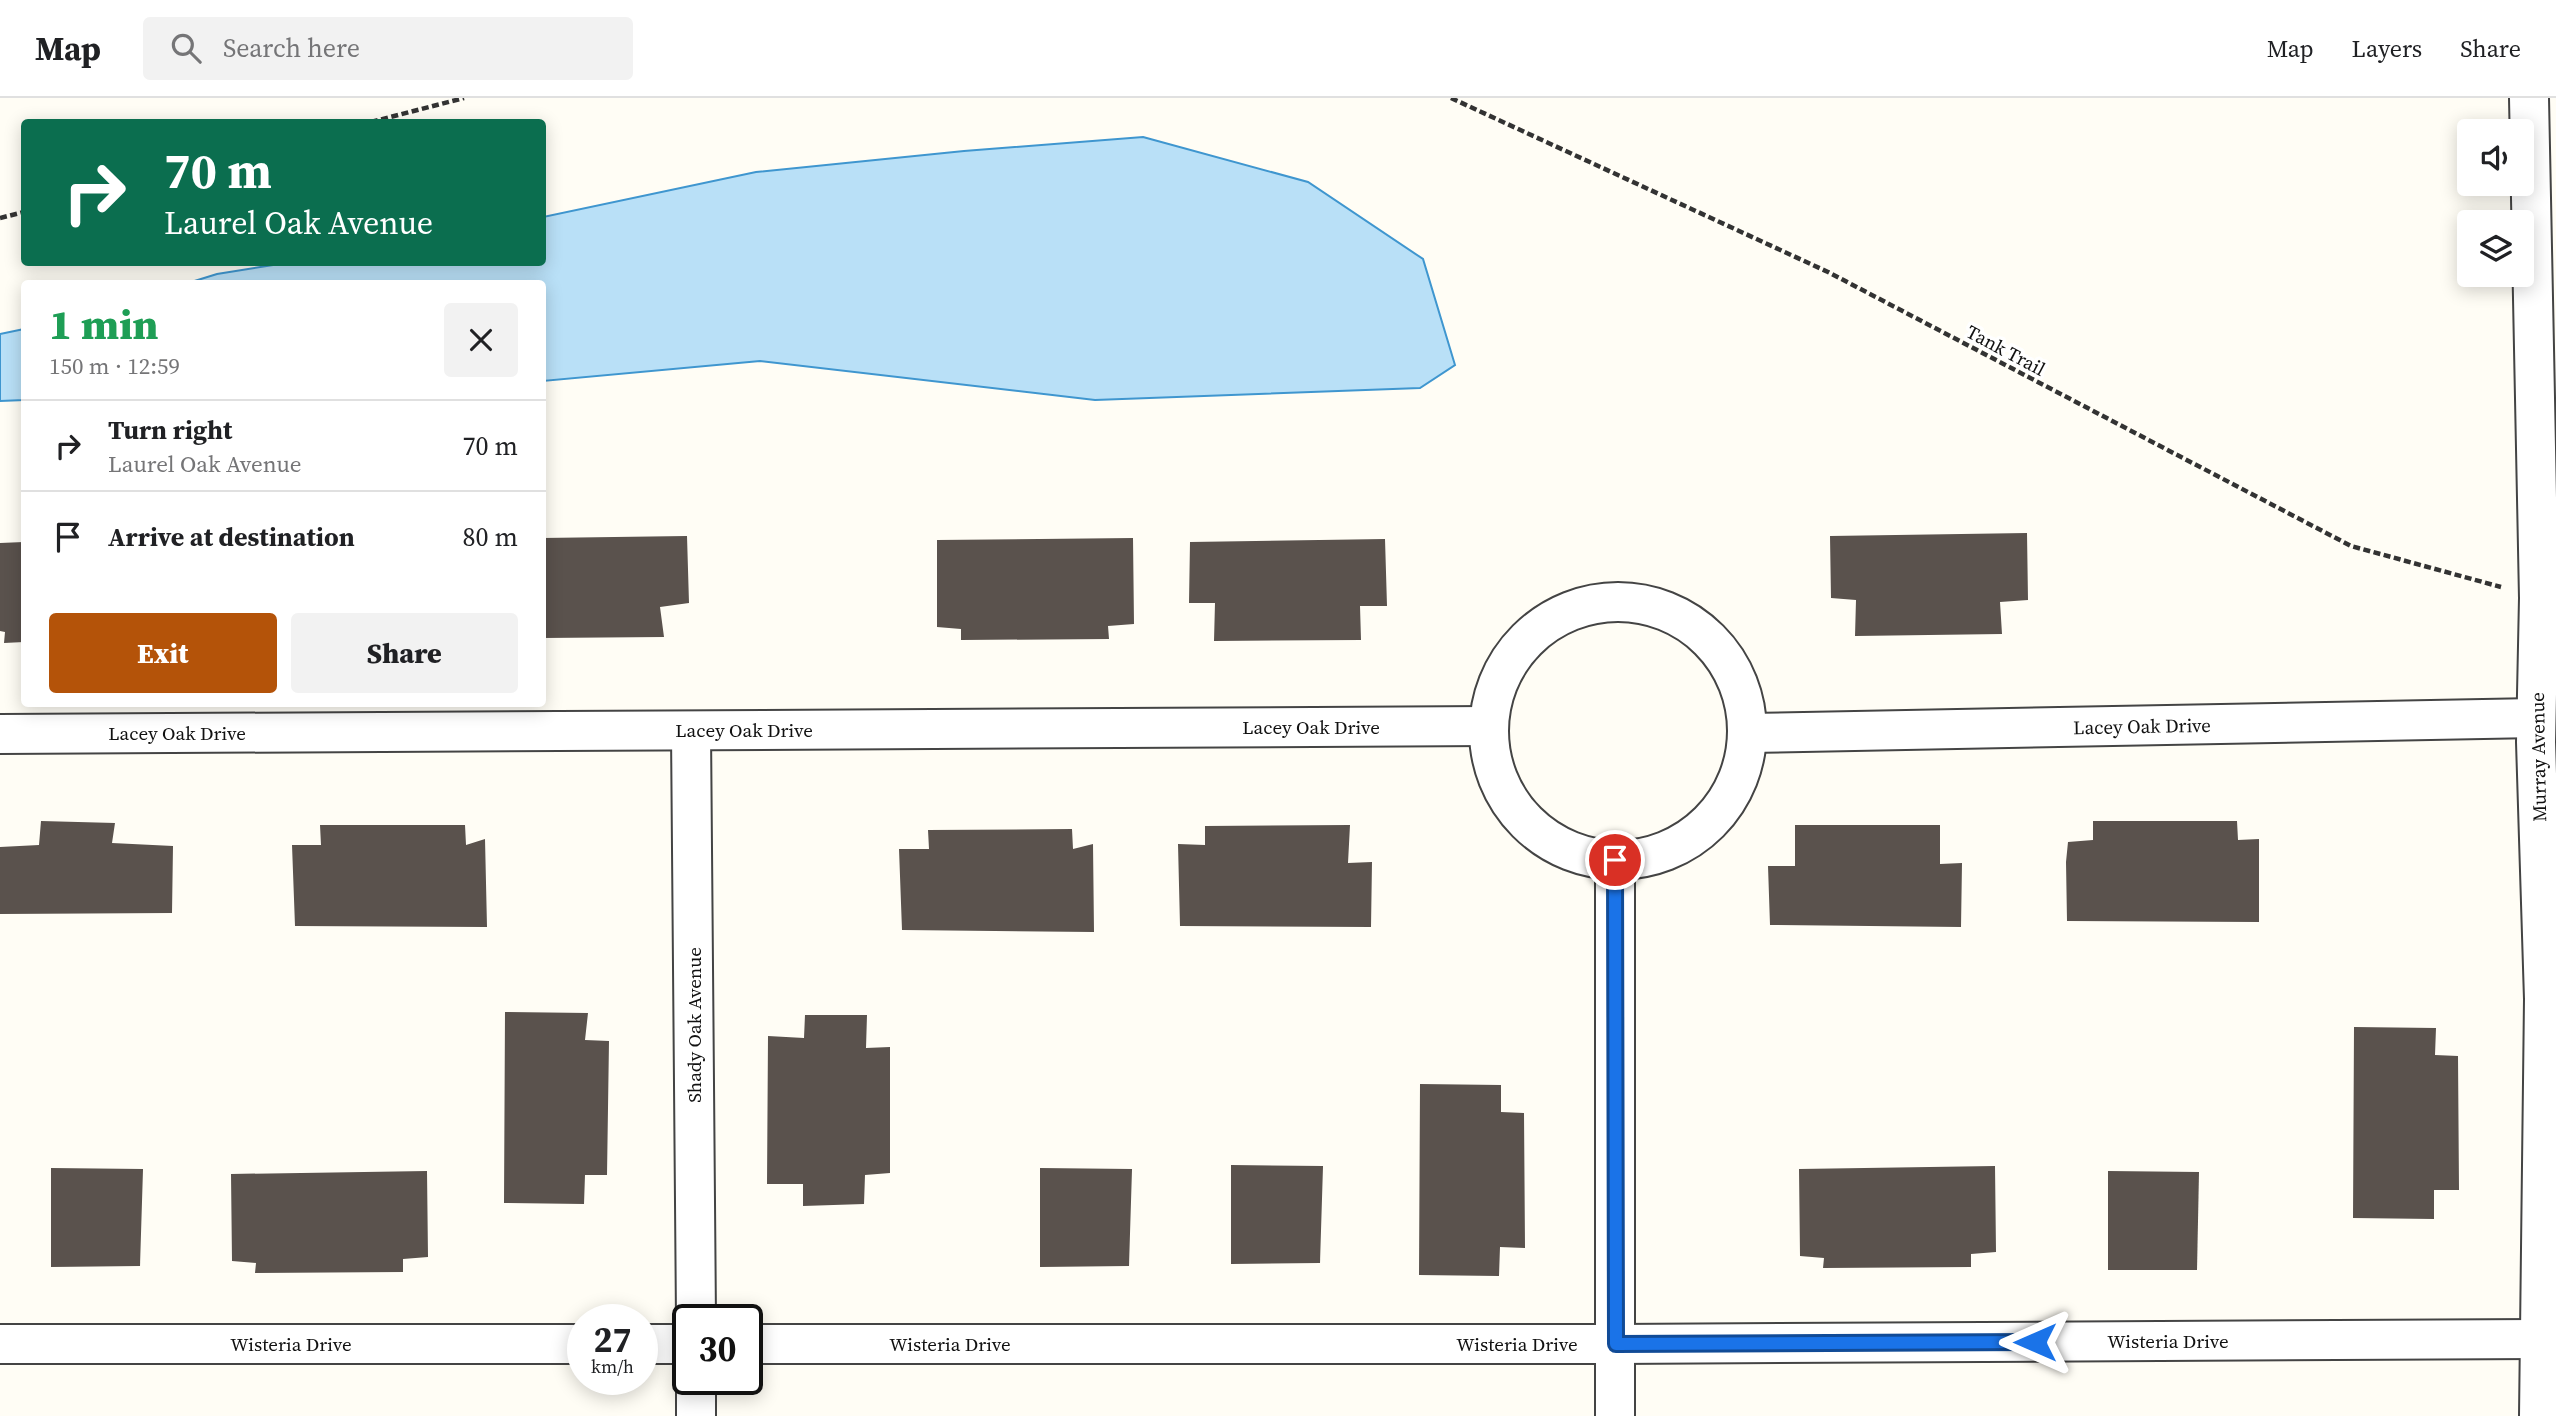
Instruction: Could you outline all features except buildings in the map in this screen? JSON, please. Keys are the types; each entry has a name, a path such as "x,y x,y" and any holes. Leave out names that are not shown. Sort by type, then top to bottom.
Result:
{"street":[{"name":"Murray Avenue","path":"2529,98 2543,735 2544,999 2539,1416"},
{"path":"2536,397 2556,363"},
{"path":"1625,602 1650,605 1673,613 1695,626 1713,642 1728,662 1739,684 1748,733 1737,782 1724,805 1707,824 1688,840 1665,851 1640,858 1615,860 1590,857 1565,849 1524,820 1508,799 1497,777 1490,751 1489,726 1501,677 1514,654 1531,635 1551,620 1575,609 1599,603 1625,602"},
{"name":"Lacey Oak Drive","path":"0,734 1489,726"},
{"name":"Shady Oak Avenue","path":"691,731 696,1304"},
{"name":"Lacey Oak Drive","path":"1748,733 2543,735"},
{"path":"1615,860 1615,1416"},
{"name":"Wisteria Drive","path":"763,1344 1616,1344 2538,1339"},
{"name":"Wisteria Drive","path":"0,1344 567,1344"},
{"path":"696,1395 696,1416"}],"path":[{"path":"383,119 464,98"},
{"name":"Tank Trail","path":"1451,98 1828,272 2351,545 2539,598"},
{"path":"0,218 21,213"}],"water":[{"path":"1143,137 1308,182 1423,259 1455,365 1420,388 1095,400 760,361 546,381 546,280 198,280 267,266 546,266 546,216 756,172 964,151"},
{"path":"21,330 21,400 0,401 0,334"}],"route":[{"path":"1615,860 1616,1344 2035,1342"}]}
